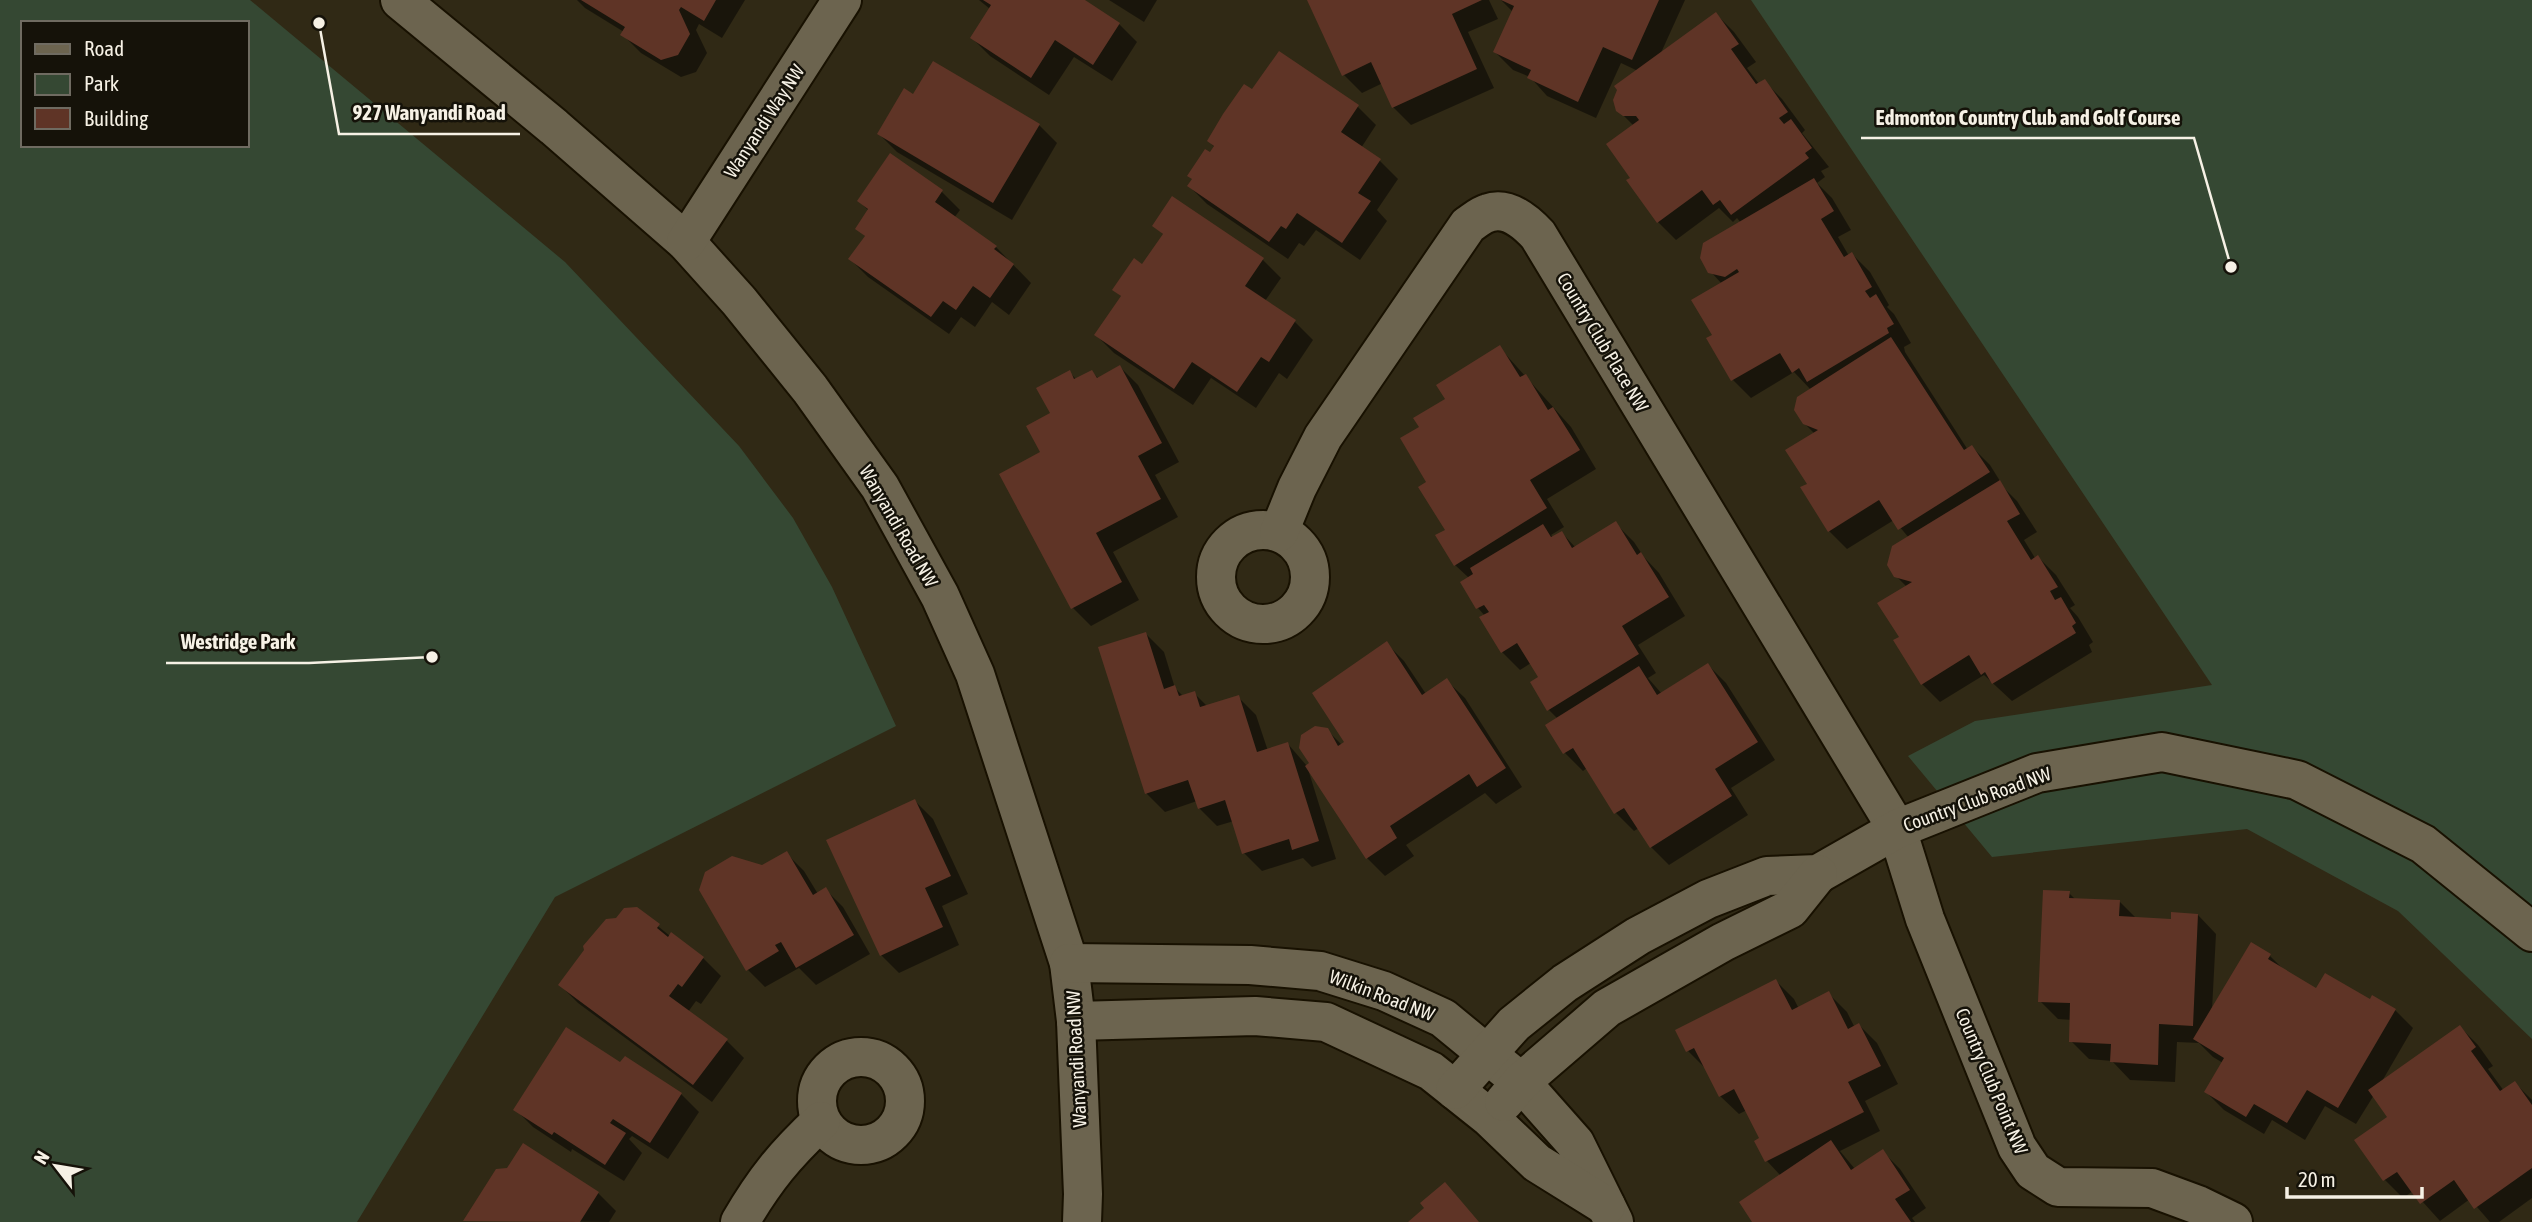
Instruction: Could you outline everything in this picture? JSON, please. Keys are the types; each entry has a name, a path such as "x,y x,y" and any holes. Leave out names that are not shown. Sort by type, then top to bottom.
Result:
{"street":[{"name":"Wanyandi Road NW","path":"401,0 554,127 686,242 810,390 880,487 940,596 975,674 1069,963 1076,1021 1082,1222"},
{"name":"Wanyandi Way NW","path":"686,242 842,0"},
{"name":"Country Club Place NW","path":"1279,533 1297,488 1323,437 1468,225 1489,212 1507,213 1525,221 1538,235 1897,829"},
{"name":"Country Club Road NW","path":"1455,1090 1514,1024 1565,983 1650,929 1708,899 1767,876 1818,874 1897,829 2037,773 2162,751 2297,780 2423,844 2532,932"},
{"name":"Country Club Point NW","path":"1897,829 1925,919 2017,1147 2033,1171 2058,1187 2152,1188 2198,1205 2233,1222"},
{"path":"1490,1118 1521,1082 1607,1008 1723,942 1790,909 1818,874"},
{"name":"Wilkin Road NW","path":"1069,963 1250,965 1320,971 1384,991 1443,1018 1521,1082 1574,1143 1610,1214"},
{"name":"Wilkin Road NW","path":"1076,1021 1255,1016 1326,1022 1431,1071 1490,1118 1537,1163 1610,1214"},
{"path":"740,1222 761,1185 821,1121"}],"green space":[{"path":"0,0 250,0 565,262 739,446 793,518 832,587 896,726 555,897 357,1222 0,1222"},
{"path":"1751,0 2532,0 2532,1039 2398,911 2247,829 1992,857 1908,756 1975,721 2212,685"}],"building":[{"path":"581,0 716,0 704,21 681,7 679,10 690,34 678,55 661,60 620,35 625,27"},
{"path":"983,0 1085,0 1120,23 1093,65 1055,40 1031,78 970,38 991,5"},
{"path":"1307,0 1482,0 1452,14 1477,69 1392,108 1371,62 1342,76"},
{"path":"1501,0 1659,0 1632,60 1603,47 1578,102 1527,78 1531,70 1493,52 1514,6"},
{"path":"1716,12 1739,44 1731,49 1756,84 1765,79 1788,112 1779,118 1784,124 1791,119 1812,148 1805,153 1809,158 1731,215 1720,200 1713,205 1702,190 1657,223 1626,180 1630,178 1606,144 1639,120 1636,116 1623,116 1616,111 1613,100 1617,90 1614,86"},
{"path":"1279,51 1359,105 1341,132 1381,159 1358,193 1371,201 1342,243 1297,213 1286,229 1281,226 1269,242 1187,186 1192,179 1187,176 1205,149 1210,152 1214,146 1207,141 1223,114 1244,84 1252,89"},
{"path":"933,61 1040,124 993,203 877,134 904,88 913,94"},
{"path":"890,153 943,190 935,202 997,246 994,249 1014,264 990,298 973,286 956,310 943,301 931,317 848,259 865,236 855,229 868,209 857,201"},
{"path":"1814,178 1834,211 1821,219 1844,257 1852,252 1872,287 1865,291 1870,298 1876,294 1894,324 1887,328 1889,333 1807,382 1799,368 1792,373 1780,353 1731,381 1706,338 1712,335 1691,300 1739,272 1737,269 1725,277 1708,273 1700,258 1703,243"},
{"path":"1172,196 1264,258 1245,286 1296,320 1269,362 1261,357 1237,392 1192,362 1174,389 1094,335 1121,296 1112,290 1134,258 1142,264 1163,234 1152,226"},
{"path":"1891,337 1964,450 1972,445 1990,472 1898,530 1879,500 1828,532 1800,487 1807,484 1785,450 1818,430 1803,424 1794,410 1797,397"},
{"path":"1500,345 1520,377 1526,374 1548,410 1553,407 1580,450 1530,480 1547,508 1454,566 1435,535 1445,530 1418,487 1426,482 1400,438 1419,427 1413,418 1445,399 1436,385"},
{"path":"1120,365 1162,443 1138,456 1161,499 1096,533 1122,582 1071,609 999,474 1040,452 1026,426 1050,413 1036,388 1070,370 1074,379 1092,370 1097,378"},
{"path":"2000,480 2020,514 2007,521 2031,560 2038,555 2058,587 2050,591 2055,600 2061,597 2076,623 2072,626 2076,633 1992,684 1985,672 1981,675 1969,655 1921,685 1893,640 1899,637 1877,603 1912,582 1894,577 1887,565 1892,546"},
{"path":"1616,521 1637,555 1641,552 1669,597 1622,626 1639,654 1547,711 1530,682 1538,677 1517,643 1501,653 1479,617 1489,612 1484,605 1476,609 1460,582 1473,574 1470,568 1543,524 1551,537 1562,531 1572,548"},
{"path":"1146,632 1164,689 1175,685 1179,696 1195,691 1200,707 1239,695 1257,752 1288,742 1319,841 1292,850 1289,839 1242,854 1225,800 1198,809 1188,780 1145,794 1098,647"},
{"path":"1387,641 1422,695 1447,678 1506,768 1477,787 1469,774 1390,826 1397,838 1366,859 1305,766 1309,763 1299,748 1301,735 1315,726 1328,728 1338,746 1344,742 1312,693"},
{"path":"1708,663 1758,742 1715,769 1732,796 1650,848 1624,808 1614,814 1573,748 1563,754 1545,725 1639,666 1657,695"},
{"path":"915,799 951,876 925,888 943,927 880,956 826,840"},
{"path":"787,851 813,895 826,887 854,935 796,968 781,942 775,945 779,951 746,971 699,890 705,872 732,856 762,865"},
{"path":"2043,890 2070,891 2069,898 2120,900 2119,916 2171,919 2171,912 2198,914 2193,1026 2159,1024 2158,1065 2110,1062 2111,1044 2069,1042 2070,1003 2038,1002"},
{"path":"637,907 660,924 657,928 668,937 671,932 704,957 682,987 678,984 669,996 728,1039 693,1085 558,985 584,950 583,946 606,919 616,918 624,908"},
{"path":"2251,942 2271,954 2268,959 2316,988 2325,973 2370,999 2372,995 2396,1009 2338,1108 2307,1090 2287,1123 2254,1104 2246,1117 2204,1092 2224,1058 2193,1039"},
{"path":"1776,979 1792,1010 1829,991 1848,1029 1859,1023 1881,1066 1848,1082 1864,1112 1765,1162 1754,1141 1759,1138 1734,1089 1719,1097 1694,1048 1686,1052 1675,1030"},
{"path":"2460,1025 2476,1047 2471,1051 2500,1091 2515,1081 2532,1105 2532,1168 2474,1209 2454,1180 2420,1204 2397,1172 2383,1181 2354,1140 2387,1117 2368,1090"},
{"path":"566,1027 620,1062 625,1056 682,1093 650,1143 613,1119 610,1123 626,1133 605,1165 554,1132 552,1135 513,1110"},
{"path":"1831,1140 1851,1170 1883,1149 1910,1190 1895,1199 1911,1222 1752,1222 1739,1202"},
{"path":"523,1143 599,1192 580,1222 463,1221 496,1169 507,1168"},
{"path":"1445,1182 1479,1222 1408,1222 1424,1208 1420,1203"}],"place":[{"name":"927 Wanyandi Road","path":"319,23"},
{"name":"Edmonton Country Club and Golf Course","path":"2231,267"},
{"name":"Westridge Park","path":"432,657"}]}
